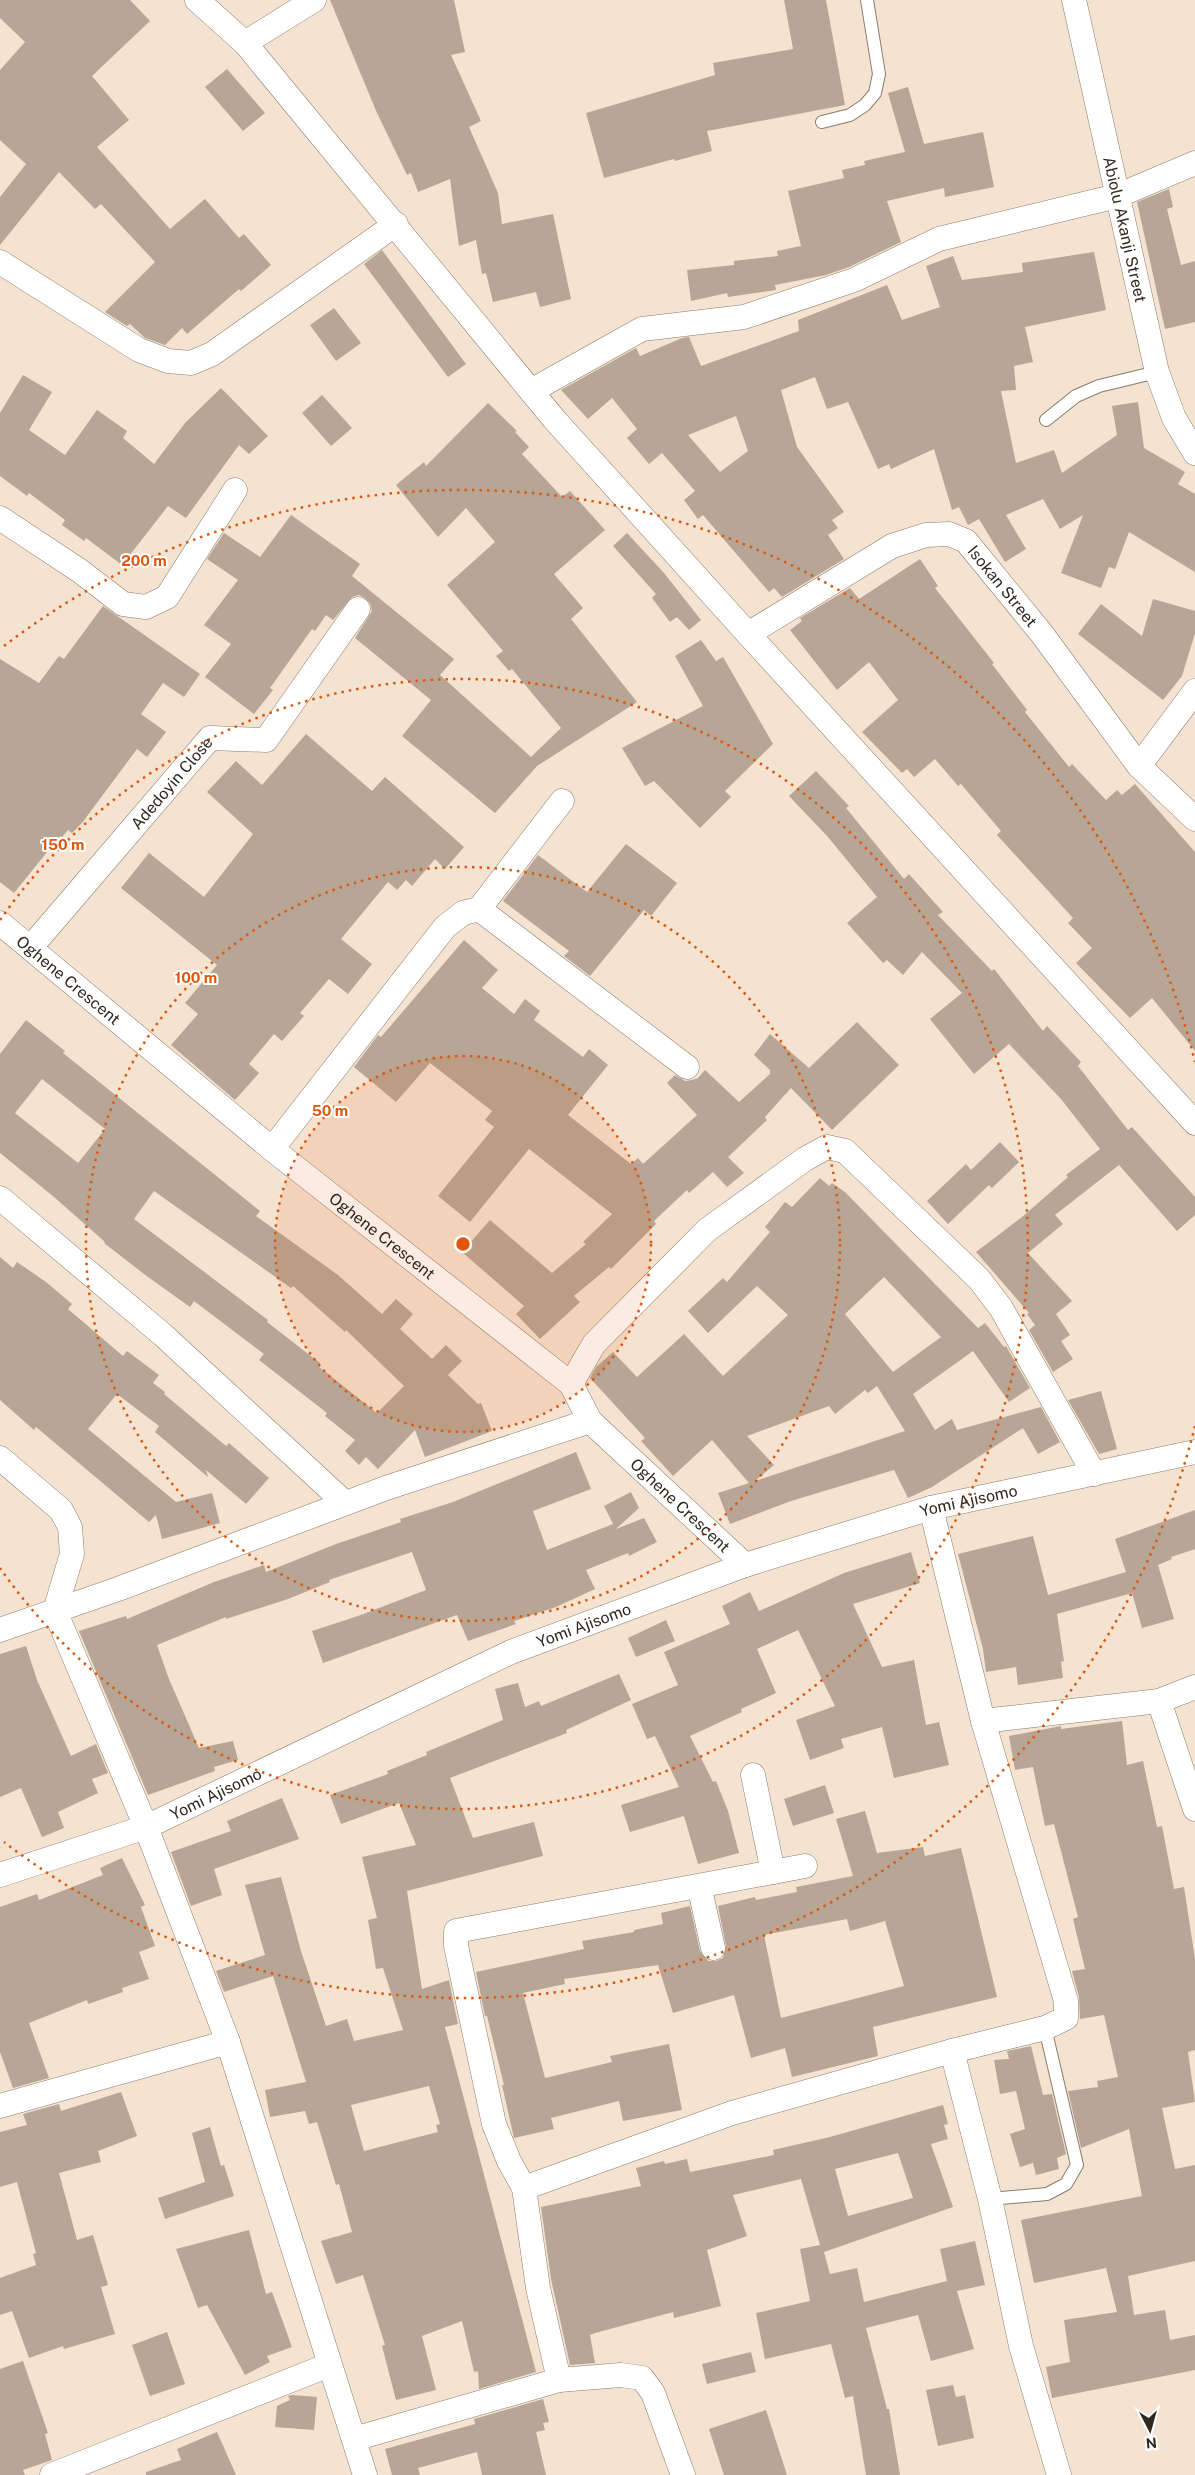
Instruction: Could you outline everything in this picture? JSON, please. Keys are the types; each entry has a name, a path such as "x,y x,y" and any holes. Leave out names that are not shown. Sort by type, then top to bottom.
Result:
{"street":[{"path":"197,0 246,43 554,419 1195,1123"},
{"path":"246,43 314,0"},
{"name":"Abiolu Akanji Street","path":"1074,0 1157,372 1174,418 1195,453"},
{"path":"531,391 642,329 744,317 854,280 939,239 1117,196 1195,163"},
{"path":"0,262 139,350 168,361 191,363 212,354 396,224"},
{"path":"0,518 80,571 123,604 146,607 167,598 235,490"},
{"name":"Isokan Street","path":"748,634 892,546 926,535 950,534 966,541 1042,634 1139,766 1195,819"},
{"name":"Adedoyin Close","path":"31,947 210,738 266,740 358,609"},
{"path":"1139,766 1195,691"},
{"path":"272,1149 445,927 463,913 479,909 562,801"},
{"path":"479,909 687,1067"},
{"name":"Oghene Crescent","path":"0,923 272,1149 571,1384 590,1421 745,1565"},
{"path":"571,1384 594,1344 707,1230 805,1159 827,1147 845,1150 979,1279 1002,1308 1094,1474"},
{"path":"0,1198 163,1335 344,1503"},
{"path":"0,1630 344,1503 590,1421"},
{"name":"Yomi Ajisomo","path":"0,1874 146,1827 511,1652 745,1565 931,1508 1195,1452"},
{"path":"0,1458 61,1510 70,1528 72,1554 55,1611 146,1827 228,2042 365,2475"},
{"path":"524,2188 732,2113 952,2051 1045,2028 1066,2018 1066,2001 983,1721 931,1508"},
{"path":"983,1721 1159,1701 1195,1687"},
{"path":"1159,1701 1195,1809"},
{"path":"753,1775 773,1872"},
{"path":"560,2380 538,2288 524,2188 509,2161 494,2124 456,1946 456,1931 696,1888 805,1866"},
{"path":"696,1888 701,1894 713,1948"},
{"path":"0,2106 228,2042"},
{"path":"952,2051 990,2199 1021,2346 1059,2475"},
{"path":"52,2475 329,2365"},
{"path":"354,2439 560,2380 621,2375 642,2378 653,2393 683,2475"}],"lane":[{"path":"822,122 850,116 865,105 876,93 878,74 867,0"},
{"path":"1046,420 1076,396 1099,386 1157,372"},
{"path":"990,2199 1047,2194 1066,2184 1077,2165 1045,2028"}],"building":[{"path":"0,0 130,0 150,21 92,76 129,120 97,147 170,229 205,199 239,238 244,234 271,265 241,291 239,289 187,334 182,328 165,345 145,338 130,324 127,326 105,312 155,262 101,204 95,209 59,172 0,245 0,197 26,164 0,140 0,70 25,42 0,18"},
{"path":"330,0 454,0 465,52 451,55 481,121 469,127 498,193 502,224 553,214 571,299 540,307 536,292 493,302 486,273 482,274 476,240 459,246 450,179 418,192 411,173 407,175 377,113"},
{"path":"784,0 826,0 845,105 707,131 712,151 604,178 586,113 715,75 713,63 793,49"},
{"path":"227,69 265,113 243,131 205,87"},
{"path":"908,87 924,144 983,132 994,187 945,197 944,188 887,201 901,242 849,267 826,275 775,285 776,290 728,297 727,293 691,301 687,270 734,265 734,261 778,256 777,251 801,246 788,191 844,178 842,170 865,165 864,161 905,152 888,93"},
{"path":"1169,189 1173,207 1167,209 1181,265 1195,261 1195,322 1165,329 1137,202"},
{"path":"382,250 466,364 448,377 364,264"},
{"path":"1094,252 1106,310 1025,327 1033,362 1014,366 1016,390 1001,391 1016,463 1054,450 1062,473 1117,435 1112,406 1138,402 1144,448 1185,472 1178,484 1195,494 1195,572 1129,532 1115,569 1109,567 1101,588 1061,573 1083,515 1060,529 1043,499 1006,515 1026,549 1005,562 979,519 968,525 959,507 952,510 934,449 891,469 889,464 878,469 848,402 827,409 815,377 781,390 797,447 844,512 832,520 838,528 828,535 844,559 782,597 774,588 769,592 703,515 698,519 684,500 695,491 662,453 649,464 627,438 637,429 612,398 588,419 561,390 636,348 640,356 682,338 689,337 701,366 799,331 798,320 887,285 902,320 940,307 926,266 953,256 962,280 1023,272 1022,263","holes":["736,416 748,451 720,472 688,435"]},
{"path":"334,308 361,343 336,361 310,325"},
{"path":"23,375 52,392 29,430 65,455 97,410 127,431 123,438 154,464 185,423 221,388 268,436 249,454 239,445 186,518 168,506 122,565 86,538 84,541 62,525 65,520 29,493 27,496 0,476 0,413"},
{"path":"322,395 352,428 331,446 302,413"},
{"path":"488,403 517,431 515,432 529,447 522,454 562,497 570,491 605,530 554,574 583,608 571,619 637,702 537,766 495,813 402,736 431,700 355,638 372,611 370,603 365,598 359,595 352,597 333,620 326,615 315,631 312,629 270,688 273,690 254,714 205,677 231,644 204,625 238,580 207,559 224,533 260,557 291,515 360,564 352,576 454,659 440,675 531,757 561,728 512,669 509,671 496,656 503,651 447,585 495,542 466,508 438,537 396,485 424,462 426,466"},
{"path":"627,533 664,573 701,620 689,630 677,617 670,622 652,598 656,594 613,546"},
{"path":"920,559 938,586 935,588 994,663 992,664 1027,710 1025,712 1069,767 1072,764 1106,800 1117,790 1122,795 1135,784 1195,852 1195,1051 1152,998 1130,1018 1076,963 1092,948 1068,923 1073,918 997,835 1001,831 961,784 958,786 935,759 914,777 907,769 902,773 862,732 898,700 869,662 837,690 790,630 802,621 800,618 850,588 859,599"},
{"path":"1153,599 1195,611 1195,633 1182,676 1163,700 1078,634 1101,604 1142,636"},
{"path":"103,606 200,674 184,697 163,683 141,714 166,732 147,757 137,749 82,823 72,833 68,830 62,837 60,836 14,893 0,882 0,659 39,683 59,656 64,659"},
{"path":"701,640 716,661 723,657 773,744 725,791 731,797 700,828 654,781 645,786 622,748 703,706 675,656"},
{"path":"306,734 372,791 385,777 464,847 445,869 435,859 412,886 406,880 397,890 388,882 341,939 372,964 348,994 329,979 300,1013 304,1016 282,1041 274,1034 249,1064 259,1073 235,1100 171,1045 198,1014 185,1003 217,965 121,888 149,853 204,897 253,834 207,792 236,761 262,785"},
{"path":"816,771 849,806 846,808 904,879 909,874 943,912 938,915 992,971 994,969 1043,1031 1047,1026 1081,1062 1078,1066 1128,1130 1132,1127 1195,1197 1195,1215 1177,1231 1119,1165 1055,1215 1063,1224 1028,1253 1072,1301 1056,1314 1070,1335 1061,1341 1073,1359 1053,1372 1029,1330 1035,1325 1027,1314 1029,1313 976,1252 1022,1217 1068,1177 1066,1175 1100,1149 1061,1099 1009,1044 974,1074 930,1019 962,993 922,952 903,975 887,960 883,963 847,923 877,897 828,837 789,796"},
{"path":"626,844 677,883 651,916 644,910 590,976 564,956 569,951 503,901 538,855 587,892"},
{"path":"464,940 498,970 482,988 514,1014 525,999 540,1011 534,1020 583,1057 589,1049 608,1065 568,1115 631,1164 638,1158 643,1164 697,1115 667,1083 675,1075 685,1081 692,1080 698,1078 705,1070 739,1102 770,1074 770,1070 754,1055 770,1034 809,1068 857,1022 899,1065 832,1130 791,1088 765,1117 767,1120 728,1157 744,1173 727,1187 713,1172 689,1193 687,1190 654,1221 656,1224 611,1269 609,1267 574,1296 580,1302 540,1339 516,1314 524,1306 462,1252 490,1220 552,1273 586,1244 583,1242 612,1214 529,1149 470,1222 438,1196 494,1127 485,1120 492,1111 430,1063 396,1102 354,1067 378,1035 381,1037"},
{"path":"26,1020 65,1051 63,1053 260,1211 256,1216 338,1275 382,1314 396,1299 413,1314 400,1329 432,1359 446,1345 462,1361 448,1375 478,1404 481,1403 492,1431 425,1457 415,1430 378,1469 366,1457 359,1465 345,1451 355,1440 325,1416 327,1413 259,1360 264,1354 194,1301 190,1307 144,1274 104,1243 54,1197 0,1153 0,1054","holes":["42,1079 105,1129 78,1163 15,1113","154,1191 291,1288 293,1286 345,1332 346,1330 404,1386 377,1413 318,1366 320,1363 267,1322 268,1320 134,1219"]},
{"path":"1000,1142 1019,1162 992,1188 989,1185 948,1224 927,1201 966,1164 971,1170"},
{"path":"820,1178 829,1186 832,1183 845,1192 978,1328 985,1323 1004,1347 1006,1346 1030,1388 1009,1402 973,1351 913,1394 935,1430 952,1419 957,1430 1041,1407 1060,1442 1038,1454 1023,1428 932,1487 908,1498 894,1470 791,1501 730,1524 718,1493 749,1483 712,1440 673,1476 641,1441 645,1438 590,1378 596,1367 613,1352 637,1377 684,1334 723,1376 788,1315 757,1286 708,1333 688,1311 723,1278 727,1282 770,1232 765,1227 785,1202 792,1207","holes":["884,1277 941,1337 893,1372 845,1314","877,1386 905,1431 755,1481 774,1465 747,1436 829,1406 835,1414 865,1390 868,1393"]},
{"path":"0,1257 13,1268 17,1262 46,1282 72,1304 68,1309 123,1356 127,1351 159,1375 153,1383 165,1392 164,1394 226,1446 229,1443 269,1478 246,1504 206,1470 208,1477 155,1432 159,1426 117,1394 88,1429 176,1502 212,1493 220,1523 162,1539 156,1515 149,1522 36,1427 34,1430 0,1400"},
{"path":"1101,1391 1117,1449 1099,1454 1068,1400"},
{"path":"576,1452 591,1489 533,1511 547,1550 613,1524 604,1506 631,1492 639,1508 616,1529 644,1518 657,1542 629,1556 628,1553 586,1570 595,1589 556,1607 514,1621 516,1624 468,1641 457,1615 323,1663 312,1631 426,1590 412,1552 329,1580 330,1582 288,1599 226,1619 226,1617 157,1645 169,1679 199,1748 233,1741 238,1760 214,1767 215,1771 148,1795 79,1631 126,1616 127,1619 214,1582 264,1565 266,1572 336,1544 401,1522 400,1519 453,1502"},
{"path":"1195,1510 1195,1549 1171,1557 1172,1559 1158,1565 1174,1619 1142,1628 1132,1593 1057,1614 1064,1661 1061,1662 1063,1678 1018,1685 1016,1667 986,1672 983,1649 958,1554 1033,1536 1048,1595 1126,1572 1115,1539"},
{"path":"911,1552 920,1583 853,1604 882,1667 914,1660 926,1725 939,1722 949,1765 894,1778 882,1727 841,1739 844,1748 810,1760 796,1720 835,1706 798,1630 757,1649 776,1693 741,1709 742,1712 690,1736 713,1782 716,1781 728,1811 739,1853 698,1864 684,1816 630,1832 621,1805 679,1787 655,1736 647,1739 632,1704 678,1685 664,1652 730,1624 722,1606 750,1592 759,1611 844,1573"},
{"path":"666,1620 675,1641 636,1657 628,1638"},
{"path":"26,1646 37,1680 71,1756 96,1744 108,1773 92,1779 98,1793 58,1812 64,1828 42,1837 21,1788 0,1797 0,1654"},
{"path":"619,1674 631,1700 566,1730 567,1733 450,1778 473,1838 534,1822 543,1856 407,1891 422,1989 449,1980 458,2024 445,2027 536,2372 479,2389 478,2371 474,2372 462,2321 422,2336 436,2390 396,2400 382,2346 385,2345 363,2275 336,2284 321,2241 352,2232 339,2184 336,2185 317,2122 309,2124 305,2111 270,2117 265,2090 306,2082 273,1976 224,1992 216,1971 265,1955 245,1885 281,1877 301,1951 326,2026 347,2019 354,2041 403,2030 383,1968 376,1969 368,1920 377,1918 362,1857 416,1845 399,1803 341,1824 330,1795 388,1774 387,1771 427,1755 426,1752 503,1720 495,1689 518,1683 525,1707 539,1701 541,1706","holes":["429,2086 440,2124 436,2125 438,2132 364,2151 351,2105"]},
{"path":"1122,1721 1127,1765 1143,1761 1157,1827 1162,1826 1174,1889 1184,1887 1195,1959 1195,2050 1188,2052 1195,2102 1162,2108 1175,2169 1195,2165 1195,2261 1128,2276 1134,2315 1165,2310 1170,2340 1195,2335 1195,2370 1052,2398 1046,2367 1070,2362 1064,2320 1117,2312 1106,2268 1034,2283 1021,2220 1142,2196 1129,2129 1081,2148 1068,2091 1098,2087 1097,2081 1118,2077 1104,2015 1080,2019 1079,1997 1072,1971 1085,1969 1073,1919 1078,1917 1054,1824 1045,1826 1033,1767 1015,1770 1009,1736 1061,1726 1061,1729"},
{"path":"825,1785 834,1813 793,1826 784,1799"},
{"path":"282,1798 299,1839 214,1869 222,1895 191,1906 171,1852 231,1831 227,1821"},
{"path":"865,1811 877,1853 923,1847 925,1856 961,1848 997,1997 873,2027 878,2056 792,2077 785,2048 751,2058 734,1995 673,2013 658,1965 564,1979 565,1984 523,1993 545,2078 612,2062 610,2056 669,2044 682,2110 623,2121 619,2101 551,2118 554,2129 514,2138 502,2085 504,2085 487,2016 485,2016 476,1972 584,1949 582,1941 634,1932 634,1930 663,1924 661,1913 690,1906 700,1951 708,1961 716,1961 723,1958 726,1946 718,1906 755,1897 756,1900 797,1892 796,1887 853,1876 836,1819","holes":["847,1919 850,1931 885,1921 904,1986 781,2018 764,1935"]},
{"path":"122,1858 145,1905 141,1907 155,1946 139,1952 149,1979 122,1988 123,1992 88,2004 87,2000 29,2023 49,2078 13,2088 0,2052 0,1907 37,1894 39,1900 103,1875 100,1868"},
{"path":"1031,2046 1043,2095 1052,2094 1066,2154 1057,2158 1059,2169 1036,2175 1033,2163 1020,2167 1010,2134 1025,2129 1016,2091 1000,2094 994,2060 1009,2059 1007,2051"},
{"path":"121,2092 137,2136 98,2151 101,2162 59,2173 77,2240 93,2235 108,2285 101,2287 115,2334 64,2349 63,2346 29,2358 12,2311 0,2315 0,2278 36,2265 33,2254 36,2253 17,2182 0,2187 0,2132 27,2125 23,2114 59,2104 61,2111"},
{"path":"943,2105 948,2124 944,2125 948,2139 931,2144 953,2207 824,2252 830,2274 857,2268 864,2302 947,2281 940,2249 975,2241 985,2285 957,2291 974,2349 931,2361 918,2315 866,2328 887,2409 889,2409 900,2475 866,2475 853,2396 845,2398 831,2344 765,2359 756,2313 810,2301 800,2249 820,2245 801,2179 733,2195 747,2236 707,2250 721,2306 674,2318 673,2312 595,2333 590,2335 595,2363 570,2365 551,2279 541,2207 641,2186 636,2168 664,2161 665,2164 687,2159 690,2172 774,2155 773,2150 830,2137","holes":["898,2153 913,2198 848,2216 835,2169"]},
{"path":"210,2127 221,2166 224,2165 234,2196 165,2219 158,2198 205,2182 192,2133"},
{"path":"249,2230 266,2294 272,2292 292,2347 267,2356 270,2362 245,2375 207,2305 198,2308 176,2249"},
{"path":"167,2332 185,2384 150,2396 132,2345"},
{"path":"751,2352 756,2372 707,2384 702,2364"},
{"path":"23,2361 48,2433 45,2434 52,2460 23,2470 25,2475 0,2475 0,2369"},
{"path":"953,2385 956,2397 965,2395 974,2438 938,2446 926,2390"},
{"path":"288,2396 317,2397 314,2430 275,2427 277,2406 290,2400"},
{"path":"543,2399 549,2422 543,2423 545,2430 536,2432 546,2475 482,2475 477,2452 418,2468 420,2475 392,2475 385,2449 475,2424 474,2419"},
{"path":"766,2410 787,2475 724,2475 709,2429"},
{"path":"217,2432 236,2475 146,2475 146,2472 181,2460 177,2449"}]}
